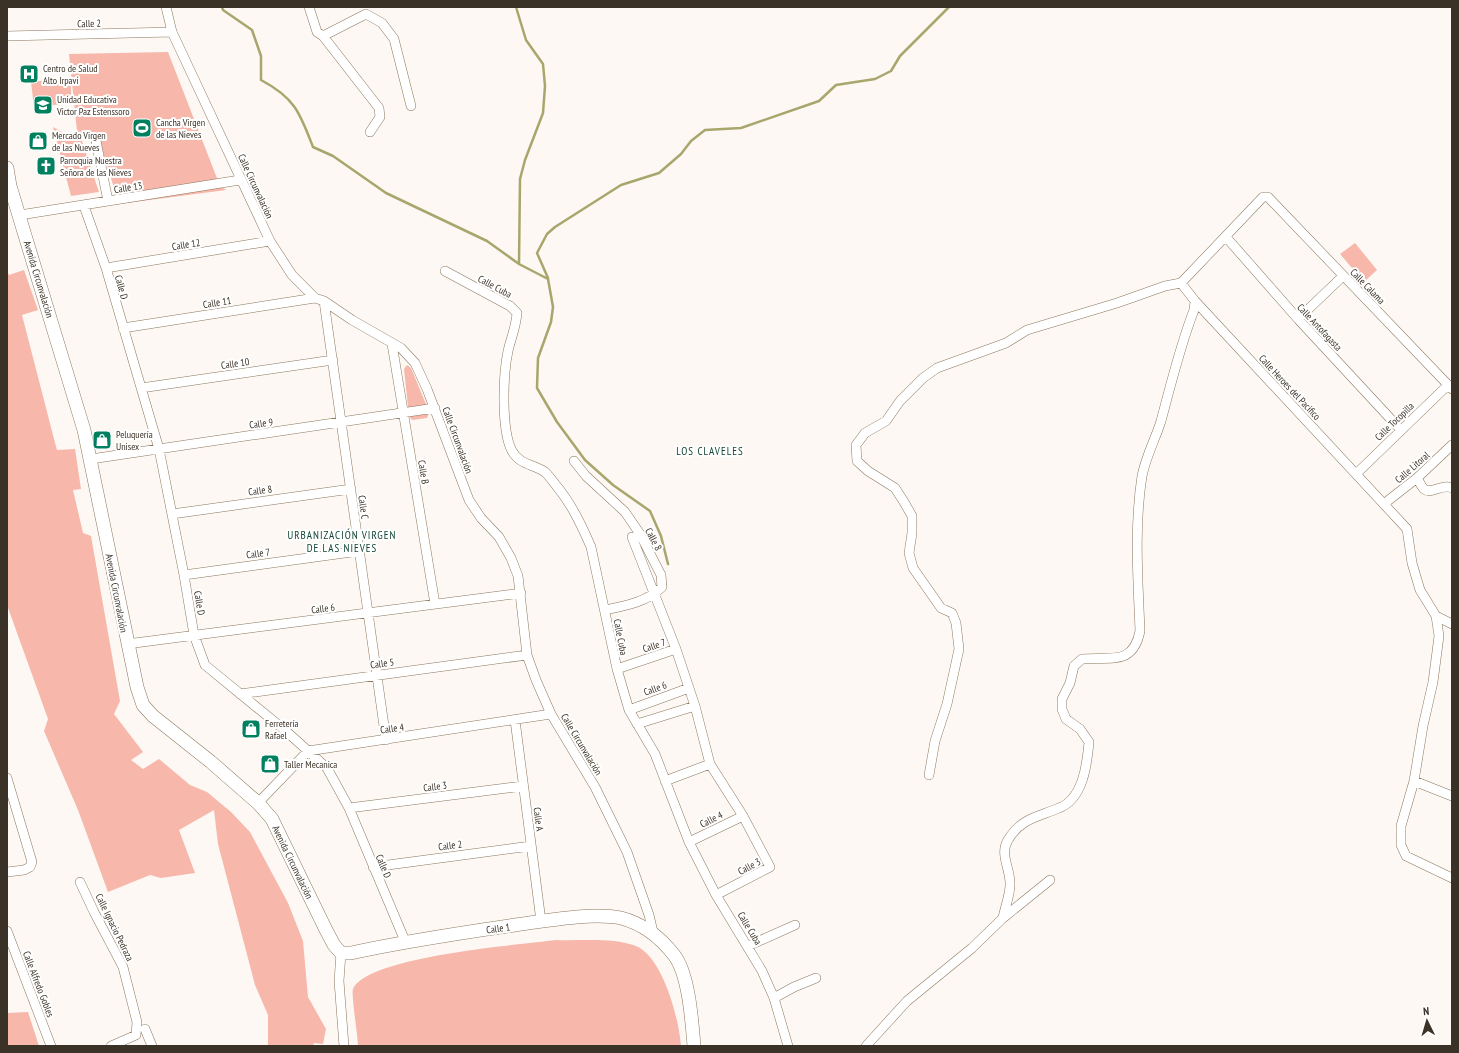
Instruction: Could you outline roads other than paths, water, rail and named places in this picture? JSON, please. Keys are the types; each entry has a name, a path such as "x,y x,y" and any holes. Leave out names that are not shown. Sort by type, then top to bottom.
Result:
{"street":[{"name":"Calle Circunvalación","path":"166,7 172,32 240,180 270,241 292,275 315,298 324,301 392,344 401,348 414,363 435,408 469,500 481,518 499,537 518,576 527,655 551,714 595,787 627,852 649,915 653,932"},
{"path":"309,7 317,32 323,36 379,108 380,117 370,132"},
{"path":"323,36 365,11 382,23 394,39 411,106"},
{"name":"Calle 2","path":"7,36 172,32"},
{"path":"96,141 108,201"},
{"name":"Avenida Circunvalación","path":"7,168 10,186 20,215 91,459 127,644 137,688 143,704 153,716 211,762 258,803 272,819 326,930 334,945 341,953"},
{"name":"Calle 13","path":"20,215 240,180"},
{"name":"Calle Calama","path":"1226,238 1263,197 1268,197 1450,387"},
{"name":"Calle D","path":"84,206 106,268 122,328 159,449 184,574 194,635 205,665 327,768 348,808 405,941"},
{"path":"929,775 935,741 947,704 958,649 956,624 952,613 941,608 913,568 909,552 912,533 912,516 895,488 868,471 857,460 856,445 865,433 886,421 900,401 923,378 937,368 1006,343 1027,330 1117,303 1165,286 1181,283 1226,238"},
{"name":"Calle Antofagasta","path":"1226,238 1298,319 1400,429"},
{"name":"Calle 12","path":"106,268 270,241"},
{"name":"Calle Cuba","path":"445,271 510,306 517,313 516,324 508,351 505,382 506,427 512,450 519,460 544,472 569,501 591,547 617,669 629,710 655,754 689,842 716,895 748,946 774,998 788,1046"},
{"path":"1298,319 1343,276"},
{"name":"Calle Heroes del Pacifico","path":"1181,283 1195,301 1402,522 1409,534 1412,563 1420,590 1436,616"},
{"name":"Calle 11","path":"122,328 315,298"},
{"name":"Calle C","path":"324,301 386,740"},
{"path":"1003,918 1010,884 1004,858 1007,841 1020,825 1038,814 1060,808 1075,796 1080,788 1089,742 1080,729 1066,719 1062,709 1062,699 1070,682 1074,666 1082,658 1109,660 1120,657 1133,651 1138,642 1140,632 1138,544 1139,505 1142,477 1145,462 1160,422 1169,384 1194,310 1195,301"},
{"name":"Calle B","path":"392,344 435,604"},
{"name":"Calle 10","path":"141,388 332,360"},
{"name":"Calle Tocopilla","path":"1356,474 1400,429 1450,387"},
{"name":"Calle 9","path":"91,459 435,408"},
{"name":"Calle Litoral","path":"1386,505 1419,482 1452,445"},
{"name":"Calle 8","path":"574,461 586,476 625,512 640,534 661,575 662,587 655,594"},
{"path":"1419,482 1428,491 1444,487 1452,488"},
{"name":"Calle 8","path":"172,514 350,489"},
{"path":"632,536 676,650 695,706 710,764 743,816"},
{"name":"Calle 7","path":"184,574 359,551"},
{"name":"Calle 6","path":"127,644 521,593"},
{"path":"605,610 645,599 655,594"},
{"path":"1436,616 1452,624"},
{"path":"1436,616 1439,636 1434,682 1423,726 1414,781 1401,826 1400,845 1406,856 1452,878"},
{"name":"Calle 7","path":"617,669 676,650"},
{"name":"Calle 5","path":"240,694 377,674 527,655"},
{"name":"Calle 6","path":"629,710 688,688"},
{"path":"637,724 695,706"},
{"name":"Calle 4","path":"308,751 551,714"},
{"name":"Calle A","path":"515,720 541,921"},
{"path":"258,803 308,751"},
{"path":"665,780 710,764"},
{"path":"7,778 32,862 30,867 24,870 7,872"},
{"path":"1414,781 1452,796"},
{"name":"Calle 3","path":"348,808 523,786"},
{"name":"Calle 4","path":"689,842 743,816"},
{"name":"Calle 3","path":"716,895 770,867 743,816"},
{"name":"Calle 2","path":"373,867 531,846"},
{"path":"866,1046 907,1000 972,948 1003,918 1050,880"},
{"name":"Calle Ignacio Pedraza","path":"80,882 122,967 141,1030 152,1046"},
{"name":"Calle 1","path":"341,953 351,953 405,941 573,917 619,918 640,924 653,932"},
{"path":"748,946 795,925"},
{"name":"Calle Alfredo Gobles","path":"7,931 51,1046"},
{"path":"653,932 675,956 685,979 694,1046"},
{"path":"341,953 339,981 344,1046"},
{"path":"774,998 794,987 816,978"},
{"path":"111,1046 133,1037 141,1030"}],"waterway":[{"path":"222,7 223,10 252,30 261,56 261,80 282,93 289,100 300,116 313,147 333,156 386,193 487,241 519,264 548,279 553,307 551,322 538,358 537,388 557,422 585,460 613,485 650,511 661,536 668,564"},
{"path":"516,7 526,40 543,64 545,86 543,113 525,160 520,179 519,264"},
{"path":"548,278 537,253 547,234 555,227 621,185 659,173 681,154 691,141 705,130 741,128 819,101 836,85 875,79 891,71 900,56 949,7"}],"place":[{"name":"Centro de Salud Alto Irpavi","path":"29,74"},
{"name":"Unidad Educativa Víctor Paz Estenssoro","path":"43,105"},
{"name":"Cancha Virgen de las Nieves","path":"142,128"},
{"name":"Mercado Virgen de las Nueves","path":"38,141"},
{"name":"Parroquia Nuestra Señora de las Nieves","path":"46,166"},
{"name":"Peluquería Unisex","path":"102,440"},
{"name":"Ferretería Rafael","path":"251,729"},
{"name":"Taller Mecanica","path":"270,764"}],"district":[{"name":"LOS CLAVELES","path":"710,451"},
{"name":"URBANIZACIÓN VIRGEN DE LAS NIEVES","path":"342,541"}]}
